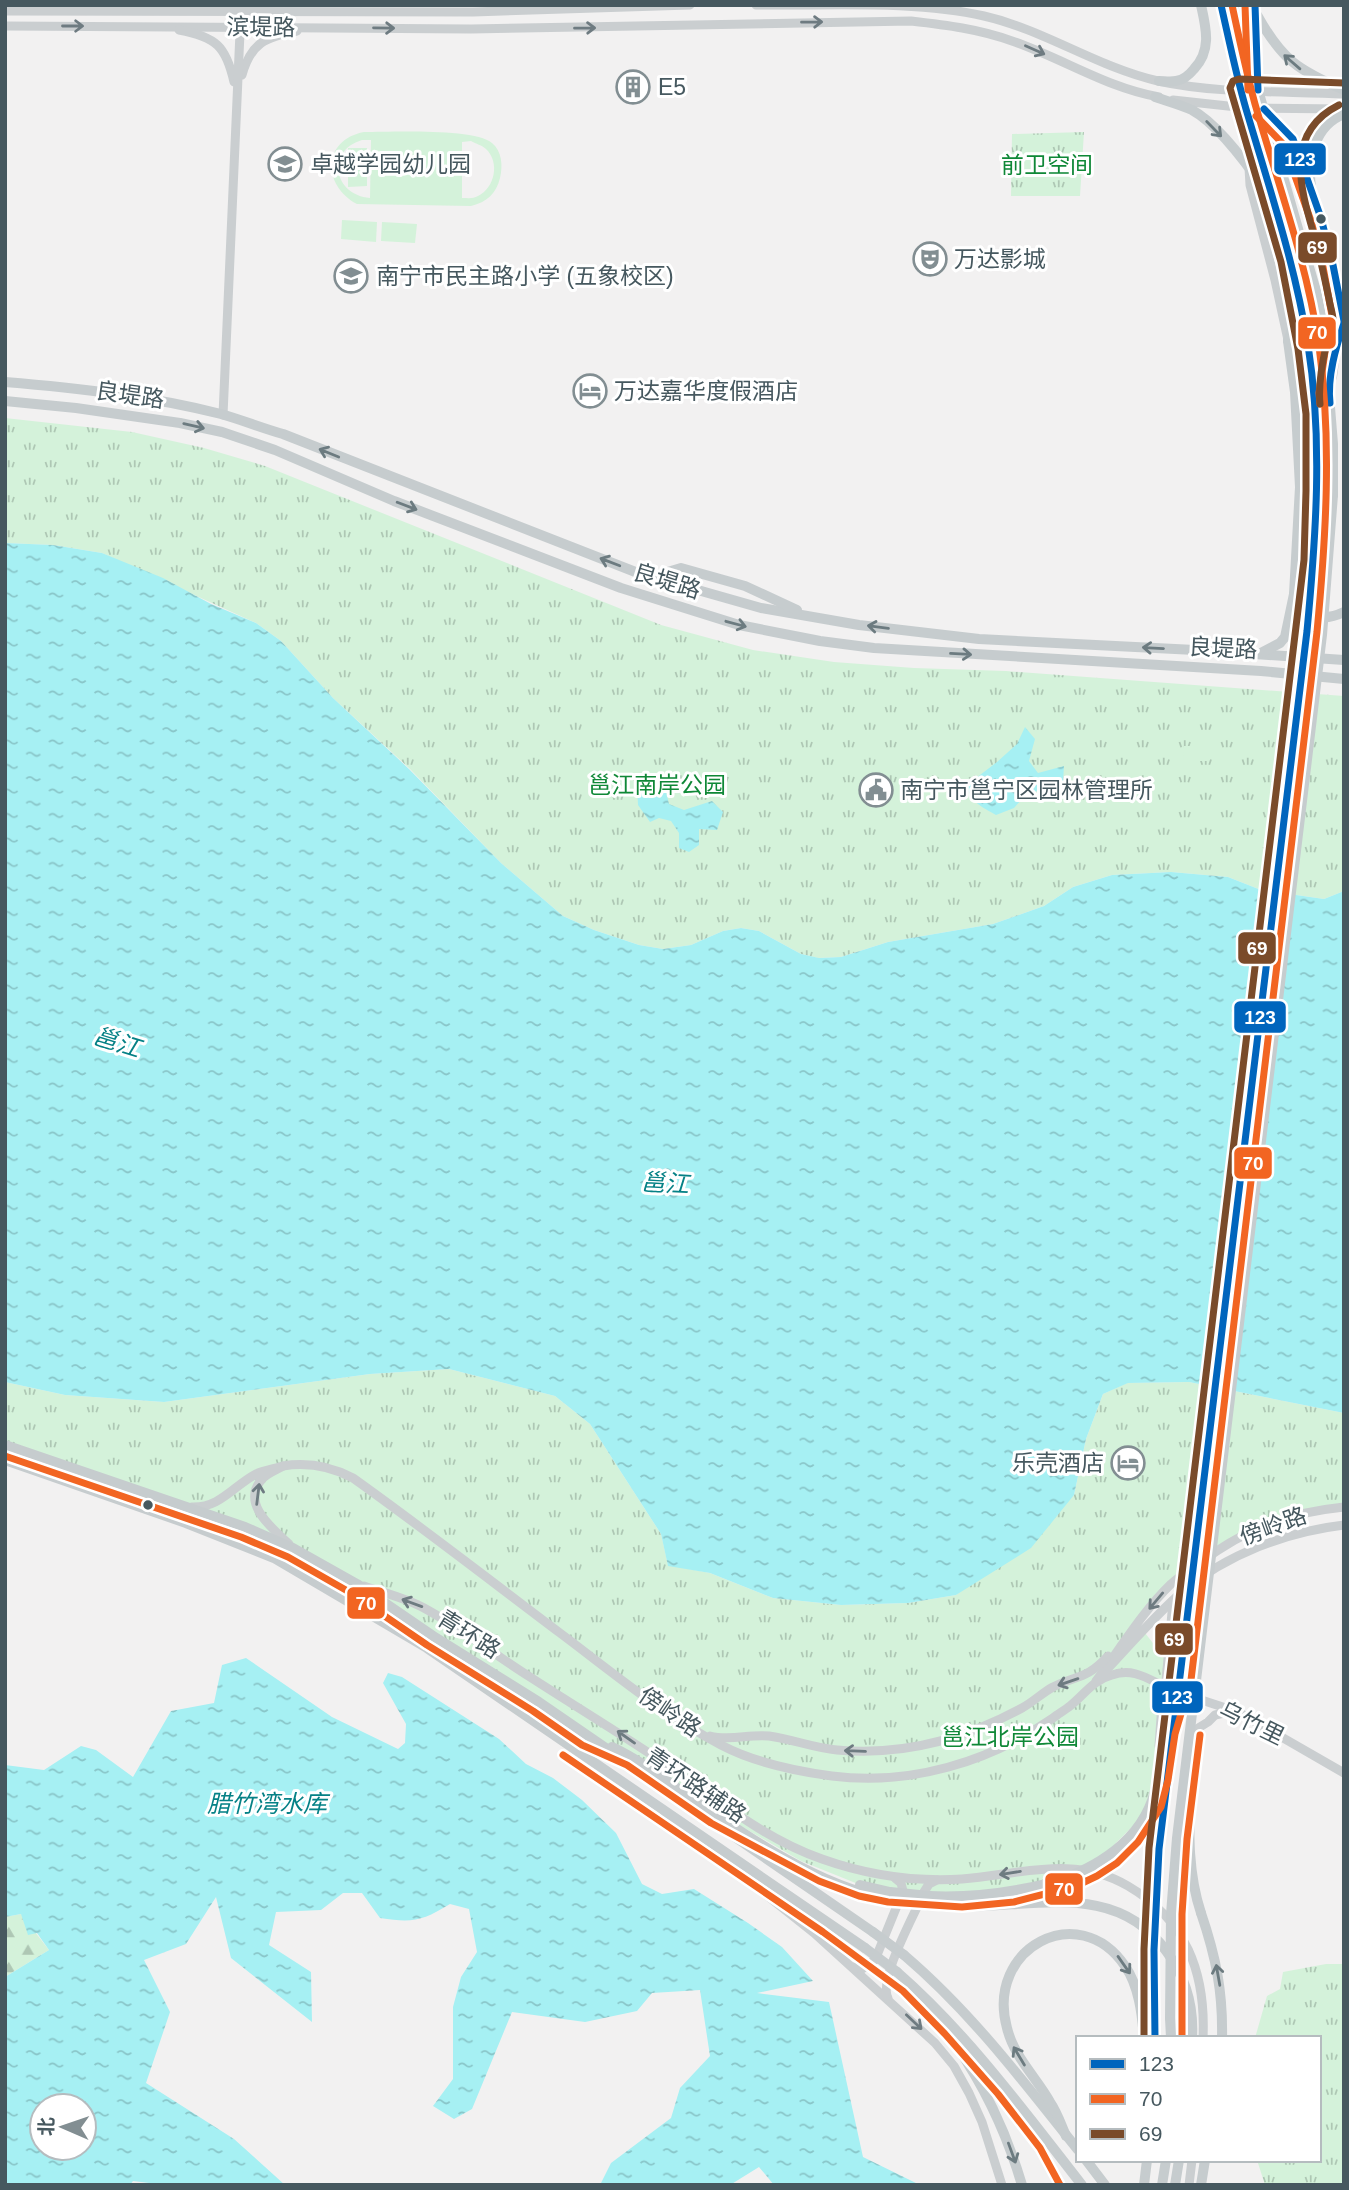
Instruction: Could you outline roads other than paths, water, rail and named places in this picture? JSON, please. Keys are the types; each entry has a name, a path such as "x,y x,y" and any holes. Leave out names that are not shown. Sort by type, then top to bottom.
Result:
{"main road":[{"path":"1159,81 1176,81 1185,77 1200,63 1207,45 1201,5"},
{"path":"1155,2036 1154,1950 1159,1849 1305,645 1318,491 1316,413 1301,305 1281,222 1240,89 1221,5"},
{"path":"1171,2036 1173,1891 1322,635 1333,495 1334,444 1318,298 1258,90 1240,5"},
{"path":"1256,10 1270,40 1291,62 1320,81 1344,92"},
{"path":"1155,97 1191,110 1202,117 1249,166 1274,202"},
{"path":"1329,394 1336,347 1344,323 1333,265 1311,188 1312,151 1315,141 1328,126 1344,114"},
{"path":"1259,654 1280,643 1285,636 1294,594 1300,487 1297,424 1288,341 1301,305"},
{"path":"1288,341 1305,361 1311,376"},
{"name":"良堤路","path":"5,382 79,388 184,405 223,415 283,434 651,577 761,608 859,625 979,639 1344,660"},
{"name":"良堤路","path":"5,401 76,408 222,432 275,450 394,500 621,588 739,625 820,641 874,648 1261,671 1344,679"},
{"path":"651,577 681,568 745,586 812,617"},
{"path":"1294,594 1306,612 1320,617 1334,617 1344,612"},
{"path":"1195,650 1195,668"},
{"name":"青环路","path":"5,1445 245,1527 293,1548 357,1584 433,1636 539,1702 904,1955 980,2028 1066,2136"},
{"name":"青环路","path":"5,1460 186,1523 274,1558 427,1648 865,1948 916,1989"},
{"path":"927,1901 998,1894 1050,1883 1072,1876 1101,1861 1121,1845 1138,1825 1154,1794 1166,1732 1181,1679"},
{"path":"1192,1716 1188,1839 1192,1877 1218,1973 1223,2006 1222,2036"},
{"path":"587,1736 632,1756 716,1814 808,1870 849,1888 888,1896 972,1906 1065,1901 1103,1906 1122,1913 1160,1942 1181,1974 1192,2008 1192,2036"},
{"path":"1076,2148 1066,2136 1050,2101 1013,2046 1006,2027 1004,1990 1008,1975 1016,1962 1037,1944 1059,1935 1083,1936 1101,1943 1118,1956 1132,1978 1140,2006 1144,2036"},
{"path":"916,1989 1006,2087 1082,2185"},
{"path":"916,1989 967,2060 993,2106 1022,2185"},
{"path":"1049,2142 1072,2185"},
{"path":"1088,2162 1105,2185"},
{"path":"1162,2185 1166,2162"},
{"path":"1175,2183 1179,2162"},
{"path":"1201,2185 1205,2162"},
{"path":"1144,2185 1146,2163"}],"street":[{"path":"223,415 241,10 231,5"},
{"name":"滨堤路","path":"5,11 498,12 691,5"},
{"path":"757,5 947,9 985,16 1021,28 1096,61 1159,81 1205,87 1344,92"},
{"path":"162,10 162,26 200,34 219,45 230,63 237,94"},
{"path":"1256,10 1258,90"},
{"path":"237,94 246,62 258,44 280,34 316,28 316,11"},
{"name":"滨堤路","path":"5,26 516,29 911,21 981,31 1015,41 1120,87 1155,97 1246,108 1344,109"},
{"path":"1246,108 1252,195 1288,341"},
{"path":"1264,109 1293,139 1311,188"},
{"path":"1333,265 1344,272"},
{"name":"傍岭路","path":"283,1466 296,1464 327,1467 353,1478 654,1704 722,1746 796,1770 836,1776 909,1776 974,1759 1007,1745 1070,1706 1183,1591 1214,1570 1285,1536 1344,1525"},
{"path":"184,1506 210,1505 228,1496 258,1472 283,1466"},
{"path":"283,1466 263,1478 256,1491 256,1502 262,1519 293,1548"},
{"name":"傍岭路","path":"1096,1681 1172,1583 1227,1543 1279,1519 1309,1511 1344,1507"},
{"path":"1203,2036 1203,2008 1197,1974 1188,1948 1176,1927 1181,1845 1214,1570"},
{"name":"青环路辅路","path":"357,1584 423,1607 614,1729 778,1840 838,1865 892,1877 939,1880 979,1878 1064,1867 1126,1884 1145,1897 1176,1927"},
{"path":"1145,1897 1163,1716 1161,1685 1173,1601"},
{"path":"701,1733 727,1738 768,1736 817,1747 866,1751 904,1749 940,1742 997,1721 1026,1706 1055,1686 1089,1674 1138,1624"},
{"name":"乌竹里","path":"1096,1681 1123,1672 1139,1674 1161,1685 1238,1712 1344,1773"},
{"path":"1195,1730 1214,1715 1238,1712"},
{"name":"青环路辅路","path":"656,1806 695,1846 779,1904 852,1966 935,2043 962,2079 982,2122 1002,2185"},
{"path":"852,1966 862,1969 875,1960 903,1891 901,1883 892,1877"},
{"path":"888,1999 885,1990 888,1972 924,1892 929,1884 939,1880"},
{"path":"1189,2185 1192,2162"}],"water":[{"name":"邕江","path":"5,543 53,545 102,553 163,578 211,604 256,623 281,641 333,698 409,769 501,863 563,916 639,945 663,949 691,945 723,931 741,928 759,931 801,954 819,958 841,957 888,942 993,924 1044,906 1073,887 1112,875 1171,872 1228,877 1261,890 1324,899 1344,891 1344,1413 1189,1382 1128,1383 1103,1394 1086,1439 1074,1495 1031,1548 956,1595 908,1603 841,1605 773,1598 710,1573 668,1566 661,1534 590,1424 555,1396 449,1369 370,1374 164,1402 65,1395 5,1382"},
{"path":"1025,727 1035,739 1029,761 1038,773 1064,766 1063,782 1056,794 1037,791 1023,798 1014,808 996,815 974,800 967,785 1017,744"},
{"path":"650,776 664,783 669,804 684,810 712,801 723,812 717,830 699,829 699,845 689,852 679,848 679,833 671,821 659,818 650,822 638,805 637,785"},
{"name":"腊竹湾水库","path":"246,1658 332,1717 398,1749 405,1743 406,1724 383,1683 388,1673 402,1677 499,1739 526,1764 553,1778 582,1800 616,1833 642,1884 662,1894 694,1889 782,1947 813,1981 757,1993 829,2002 863,2157 920,2185 774,2185 759,2167 730,2185 600,2185 611,2163 671,2118 680,2088 710,2056 700,1990 652,1993 637,2011 585,2022 512,2012 472,2109 454,2119 433,2106 453,2079 453,2007 461,1977 477,1952 469,1909 450,1904 417,1919 391,1920 380,1918 362,1893 343,1893 321,1910 276,1912 269,1945 311,1972 312,2022 231,1958 216,1897 186,1944 144,1960 170,2012 146,2083 234,2139 285,2185 165,2185 133,2181 130,2185 5,2185 5,1977 49,1950 37,1933 28,1935 21,1914 5,1917 5,1765 44,1770 81,1746 96,1750 133,1777 171,1711 214,1703 222,1665"}],"place":[{"name":"E5","path":"633,87"},
{"name":"卓越学园幼儿园","path":"285,164"},
{"name":"万达影城","path":"930,259"},
{"name":"南宁市民主路小学 (五象校区)","path":"351,276"},
{"name":"万达嘉华度假酒店","path":"590,391"},
{"name":"南宁市邕宁区园林管理所","path":"876,790"},
{"name":"乐壳酒店","path":"1128,1463"}],"park label":[{"name":"前卫空间","path":"1047,165"},
{"name":"邕江南岸公园","path":"657,785"},
{"name":"邕江北岸公园","path":"1010,1737"}]}
